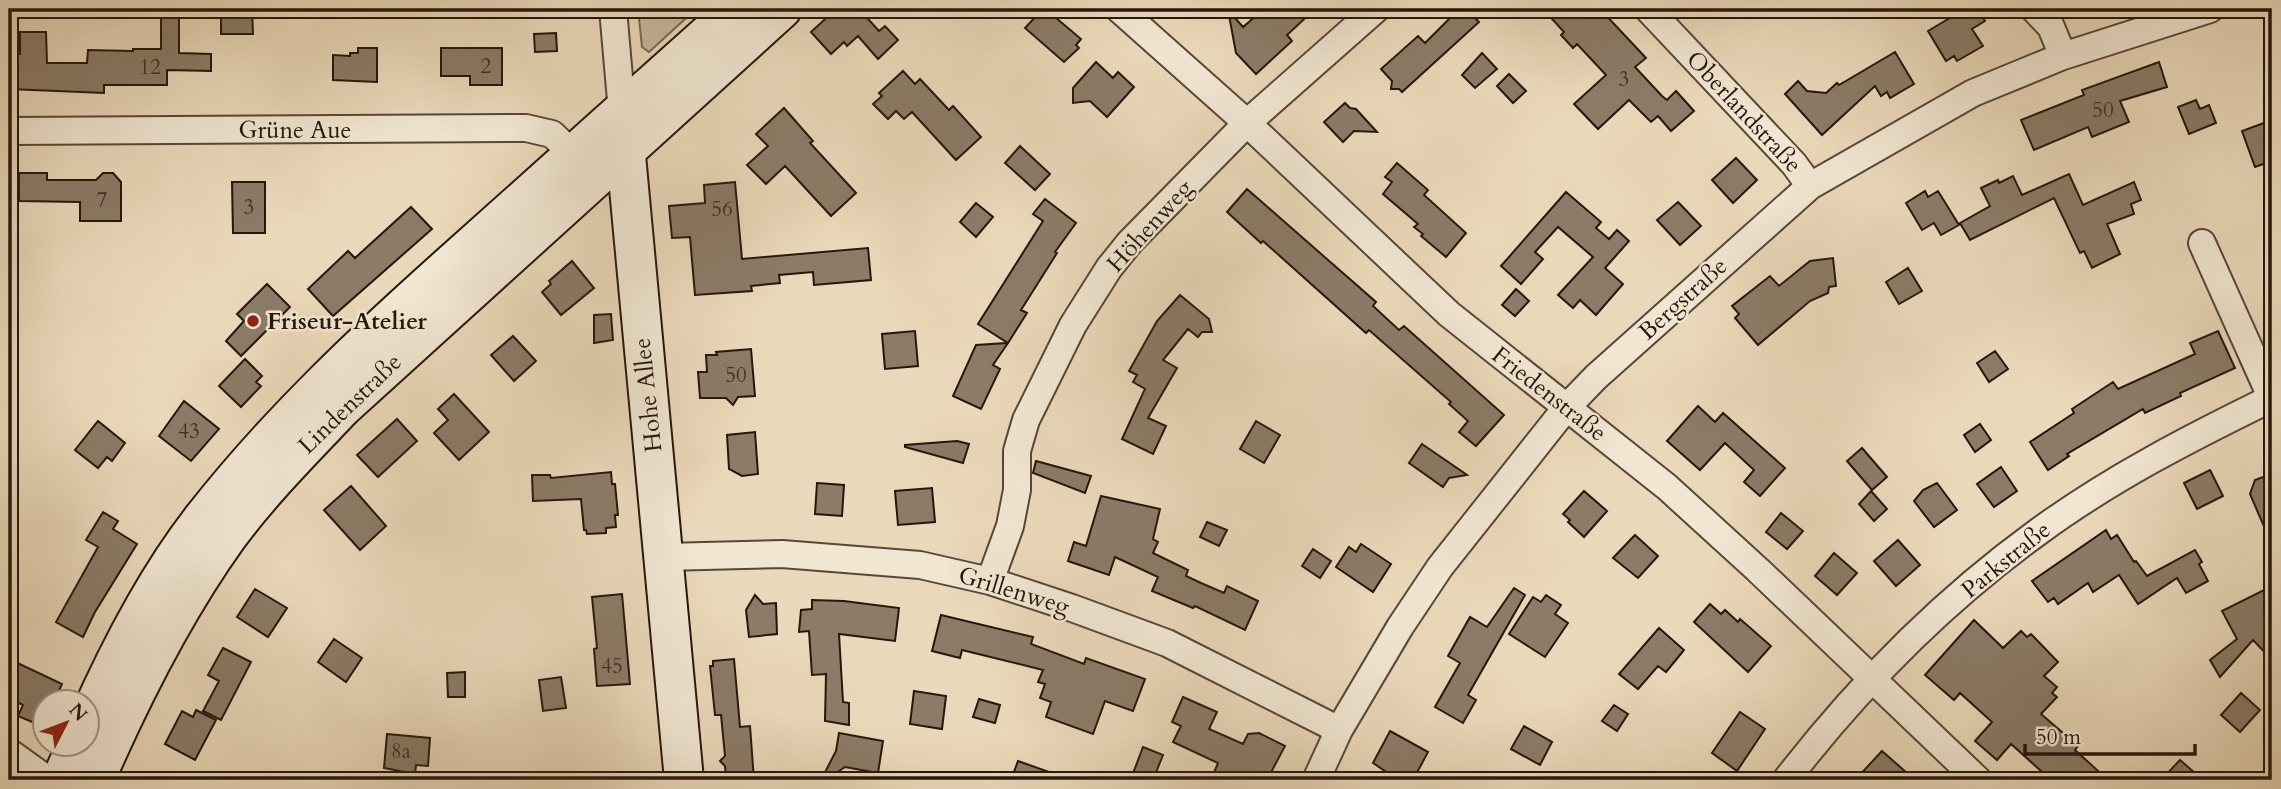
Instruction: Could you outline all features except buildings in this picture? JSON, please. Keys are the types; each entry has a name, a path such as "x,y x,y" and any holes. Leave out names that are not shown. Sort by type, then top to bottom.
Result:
{"street":[{"name":"Hohe Allee","path":"613,9 684,780"},
{"name":"Lindenstraße","path":"102,691 129,636 165,575 202,519 256,453 321,384 375,333 736,9"},
{"name":"Lindenstraße","path":"95,780 121,719 180,611 229,535 277,476 342,408 782,9"},
{"name":"Friedenstraße","path":"1119,9 1247,123 1449,314 1668,487 1978,780"},
{"name":"Höhenweg","path":"990,581 1010,526 1017,490 1017,451 1026,419 1073,325 1109,268 1130,242 1247,123 1376,9"},
{"name":"Oberlandstraße","path":"1648,9 1794,164 1810,186"},
{"path":"2034,9 2051,27 2063,57"},
{"name":"Bergstraße","path":"1316,780 1339,730 1400,627 1440,567 1566,408 1596,377 1810,186 1973,93 2063,57 2210,9"},
{"name":"Grüne Aue","path":"9,131 526,128 552,134 573,154"},
{"path":"2202,243 2272,398"},
{"name":"Parkstraße","path":"1786,780 1871,678 1967,589 2037,532 2160,456 2272,398"},
{"name":"Grillenweg","path":"664,557 782,554 920,565 990,581 1167,643 1339,730"},
{"path":"9,752 48,780"},
{"path":"61,780 71,758"}],"shaded area":[{"path":"638,9 696,9 649,52 642,47"}],"place":[{"name":"Friseur-Atelier","path":"253,321"}]}
